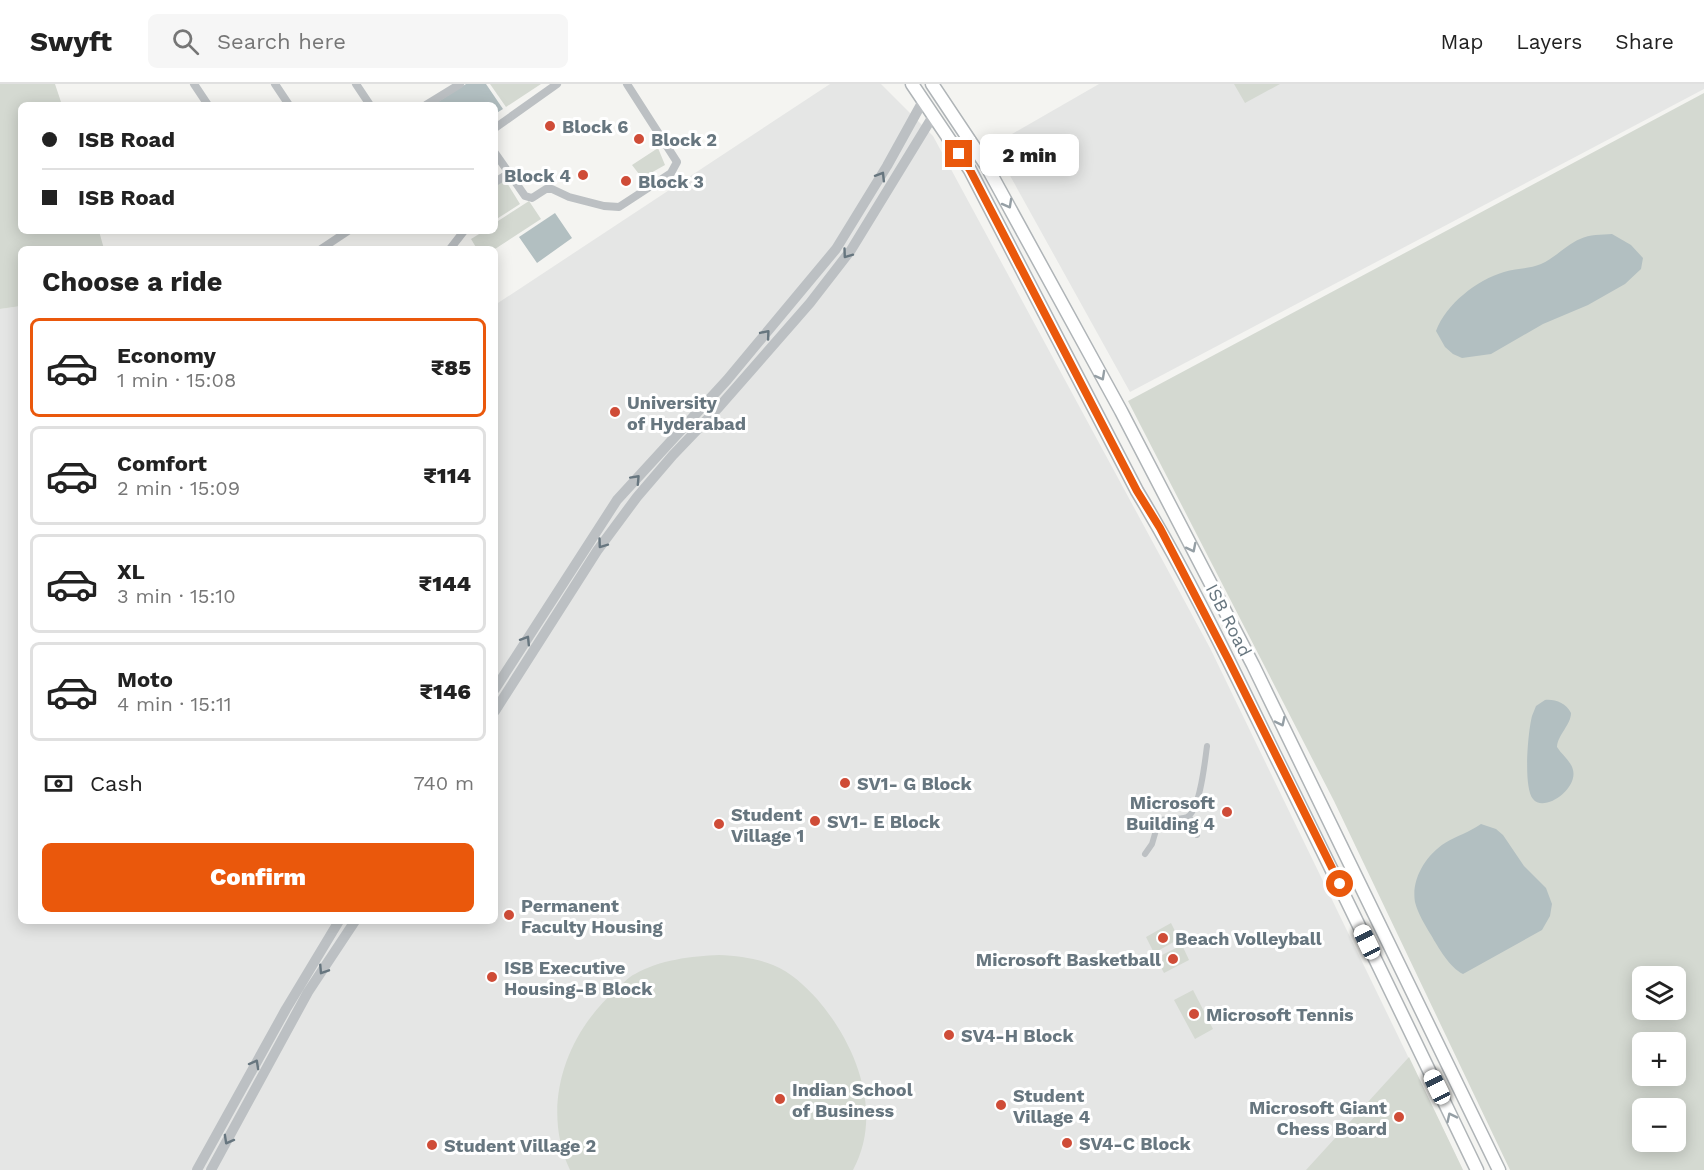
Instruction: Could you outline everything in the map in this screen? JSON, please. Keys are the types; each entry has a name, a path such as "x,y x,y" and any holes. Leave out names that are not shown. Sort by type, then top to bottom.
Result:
{"main road":[{"name":"ISB Road","path":"912,84 970,170 1137,491 1160,528 1228,659 1347,900 1477,1170"},
{"name":"ISB Road","path":"932,84 986,165 1120,411 1258,675 1499,1170"}],"street":[{"path":"194,84 206,102"},
{"path":"275,84 287,102"},
{"path":"356,84 368,102"},
{"path":"431,102 459,84"},
{"path":"498,126 557,84"},
{"path":"498,158 528,198 546,189 552,189 569,197 604,206 619,207 671,173 677,162 627,84"},
{"path":"498,684 616,500 727,380 836,249 887,166 923,101"},
{"path":"498,706 597,551 637,496 810,303 851,250 933,116"},
{"path":"498,180 508,174"},
{"path":"326,246 344,234"},
{"path":"452,246 462,234"},
{"path":"1145,854 1152,844 1157,822 1189,816 1192,813 1198,797 1207,746"},
{"path":"1189,816 1197,835"},
{"path":"197,1170 286,1009 337,924"},
{"path":"211,1170 308,993 353,924"}],"shaded area":[{"path":"0,84 55,84 61,102 18,102 18,234 100,234 103,246 18,246 18,306 0,309"},
{"path":"466,84 486,84 503,109 498,112 498,102 438,102"},
{"path":"490,84 541,84 506,107"},
{"path":"830,84 881,84 933,136 1210,648 1463,1170 0,1170 0,309 18,306 18,924 498,924 498,303"},
{"path":"1099,84 1704,84 1704,89 1130,392 993,145"},
{"path":"1234,84 1280,84 1245,103"},
{"path":"1704,93 1704,1170 1510,1170 1334,801 1128,401"},
{"path":"658,148 665,165 642,178 632,165"},
{"path":"504,178 520,204 498,218 498,182"},
{"path":"529,201 541,219 498,247 475,246 471,239 479,234 498,234 498,221"},
{"path":"555,213 572,238 537,263 519,237"},
{"path":"1612,234 1631,245 1643,258 1641,269 1625,284 1588,305 1543,324 1491,354 1462,358 1445,347 1436,331 1447,312 1473,287 1504,272 1541,264 1584,237"},
{"path":"1545,700 1560,702 1571,713 1557,747 1570,764 1573,777 1570,785 1559,797 1545,803 1538,803 1530,793 1527,759 1532,716 1536,706"},
{"path":"1481,824 1496,829 1503,835 1524,866 1546,888 1552,904 1550,916 1542,930 1463,974 1445,957 1437,945 1418,911 1414,893 1421,868 1432,854 1449,841"},
{"name":"Beach Volleyball","path":"1171,923 1179,939 1154,953 1146,937"},
{"name":"Microsoft Basketball","path":"1182,945 1189,960 1164,973 1156,958"},
{"path":"719,955 760,961 786,971 803,984 831,1017 854,1058 866,1103 866,1126 862,1148 853,1170 570,1170 561,1146 558,1096 563,1072 584,1027 599,1007 632,975 665,962"},
{"name":"Microsoft Tennis","path":"1193,990 1213,1029 1195,1039 1174,1000"},
{"path":"1409,1057 1463,1170 1306,1170"}],"place":[{"name":"Block 6","path":"550,126"},
{"name":"Block 2","path":"639,139"},
{"name":"Block 4","path":"583,175"},
{"name":"Block 3","path":"626,181"},
{"name":"University of Hyderabad","path":"615,412"},
{"name":"SV1- G Block","path":"845,783"},
{"name":"Microsoft Building 4","path":"1227,812"},
{"name":"SV1- E Block","path":"815,821"},
{"name":"Student Village 1","path":"719,824"},
{"name":"Permanent Faculty Housing","path":"509,915"},
{"name":"Beach Volleyball","path":"1163,938"},
{"name":"Microsoft Basketball","path":"1173,959"},
{"name":"ISB Executive Housing-B Block","path":"492,977"},
{"name":"Microsoft Tennis","path":"1194,1014"},
{"name":"SV4-H Block","path":"949,1035"},
{"name":"Indian School of Business","path":"780,1099"},
{"name":"Student Village 4","path":"1001,1105"},
{"name":"Microsoft Giant Chess Board","path":"1399,1117"},
{"name":"SV4-C Block","path":"1067,1143"},
{"name":"Student Village 2","path":"432,1145"}],"route":[{"path":"959,154 970,170 1137,491 1160,528 1340,884"}]}
